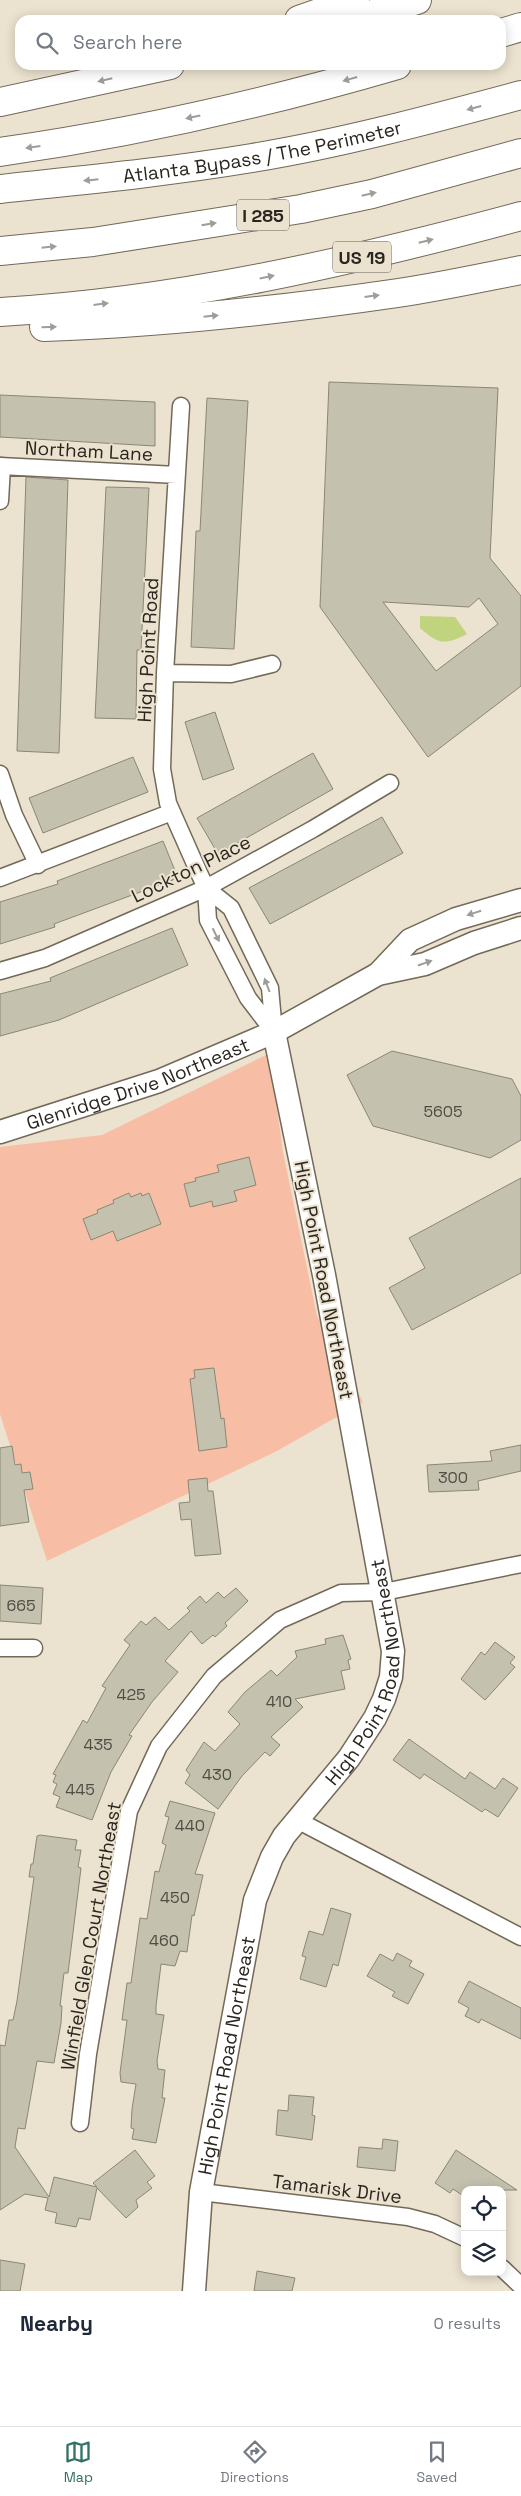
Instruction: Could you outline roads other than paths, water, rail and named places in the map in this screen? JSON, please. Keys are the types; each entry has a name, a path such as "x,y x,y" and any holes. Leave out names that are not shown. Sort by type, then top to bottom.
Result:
{"highway":[{"path":"313,15 355,0"},
{"path":"370,15 417,0"},
{"path":"506,32 521,27"},
{"path":"0,102 147,70"},
{"path":"0,152 236,108 296,94 380,70"},
{"name":"Atlanta Bypass / The Perimeter","path":"0,189 160,172 254,158 433,119 521,96"},
{"name":"I 285","path":"0,251 93,242 301,208 381,192 521,153"},
{"name":"US 19","path":"0,312 70,308 202,290 366,256 521,216"},
{"path":"0,327 131,324 227,315 400,293 521,270"}],"street":[{"name":"High Point Road","path":"181,406 165,673 162,769 168,802 206,888 208,920 248,998 274,1032"},
{"name":"Northam Lane","path":"1,466 177,475"},
{"path":"0,501 1,466"},
{"path":"165,673 231,674 272,664"},
{"path":"0,774 14,815 38,865"},
{"name":"Lockton Place","path":"0,971 45,958 206,888 313,829 390,783"},
{"path":"0,878 172,812"},
{"name":"High Point Road","path":"206,888 231,908 270,988 274,1032"},
{"path":"378,974 410,940 456,919 521,900"},
{"path":"378,974 425,964 474,943 521,928"},
{"name":"Glenridge Drive Northeast","path":"0,1132 159,1081 274,1032 378,974"},
{"name":"High Point Road Northeast","path":"194,2291 201,2192 256,1900 272,1857 297,1820 349,1758 384,1699 391,1677 393,1651 384,1592 324,1275 274,1032"},
{"name":"Winfield Glen Court Northeast","path":"80,2123 90,2044 129,1811 159,1746 214,1676 280,1620 342,1593 384,1592 521,1564"},
{"path":"0,1648 34,1648"},
{"path":"297,1820 521,1937"},
{"name":"Tamarisk Drive","path":"201,2192 408,2217 435,2224 461,2236"},
{"path":"506,2272 521,2286"}]}
